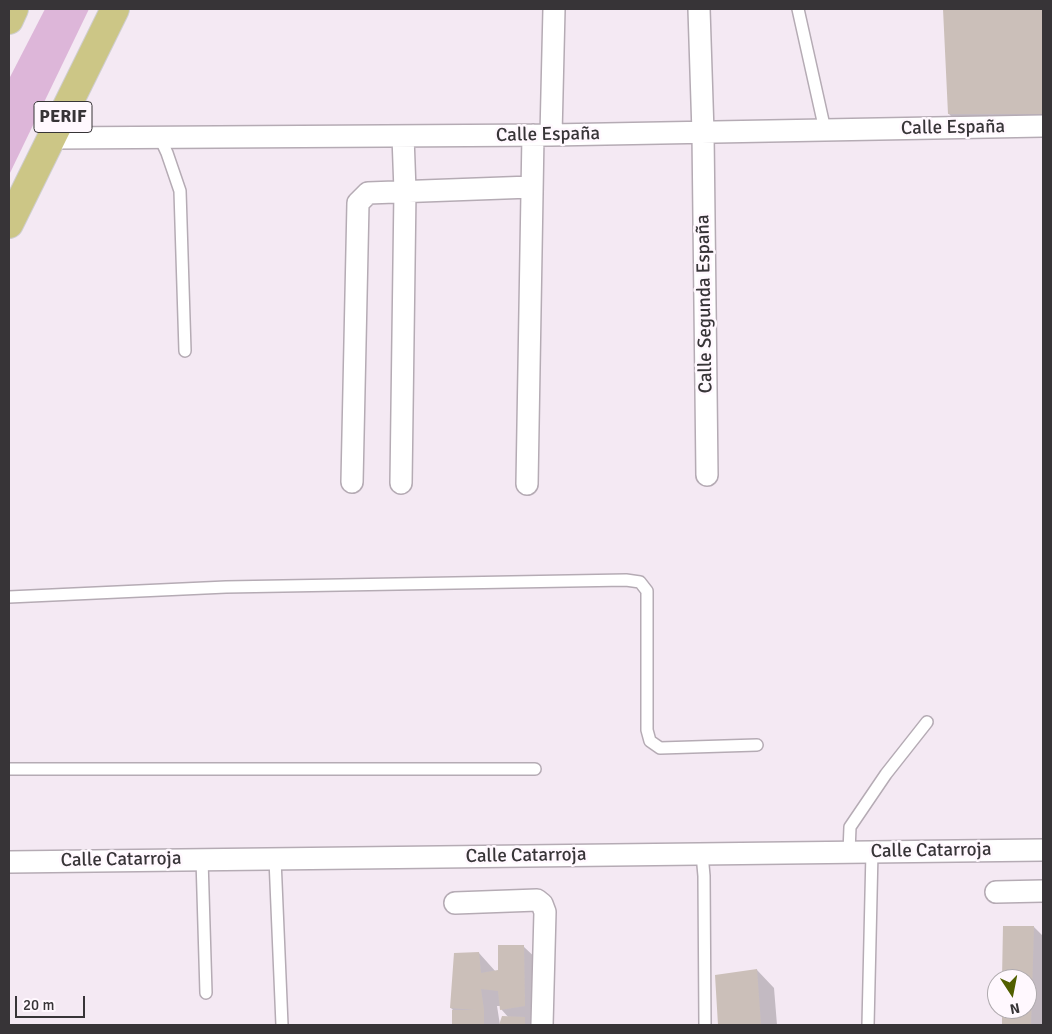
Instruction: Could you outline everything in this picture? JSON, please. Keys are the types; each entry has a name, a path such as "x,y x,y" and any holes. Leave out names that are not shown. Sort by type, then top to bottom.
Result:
{"highway":[{"path":"9,20 14,9"},
{"name":"PERIF","path":"9,224 115,9"}],"street":[{"path":"528,484 531,187 542,135 554,9"},
{"name":"Calle Segunda España","path":"699,9 703,133 707,475"},
{"name":"Calle España","path":"52,138 542,135 1043,126"},
{"path":"401,483 405,191 403,136"},
{"path":"352,482 358,203 368,193 531,187"},
{"name":"Calle Catarroja","path":"9,862 1043,850"},
{"path":"996,892 1043,891"},
{"path":"455,903 537,900 542,904 545,912 542,1025"}],"lane":[{"path":"798,9 824,130"},
{"path":"160,138 180,192 185,351"},
{"path":"9,597 226,587 626,580 640,582 647,591 647,730 650,741 660,748 757,745"},
{"path":"850,852 850,827 886,774 928,722"},
{"path":"9,769 535,769"},
{"path":"868,1025 872,852"},
{"path":"702,854 704,876 705,1025"},
{"path":"202,859 206,993"},
{"path":"275,859 282,1025"}],"shaded area":[{"path":"45,9 89,9 9,175 9,79"}],"building":[{"path":"943,9 1043,9 1043,114 948,114"},
{"path":"1003,926 1034,926 1033,969 1002,969"},
{"path":"498,945 524,945 525,1006 500,1010 498,991 481,989 484,1025 452,1025 452,1010 476,1010 450,1008 454,953 479,952 481,973 498,970"},
{"path":"757,969 761,1025 718,1025 715,975"},
{"path":"502,1016 525,1017 525,1025 499,1025"},
{"path":"1002,1019 1031,1019 1031,1025 1002,1025"}]}
